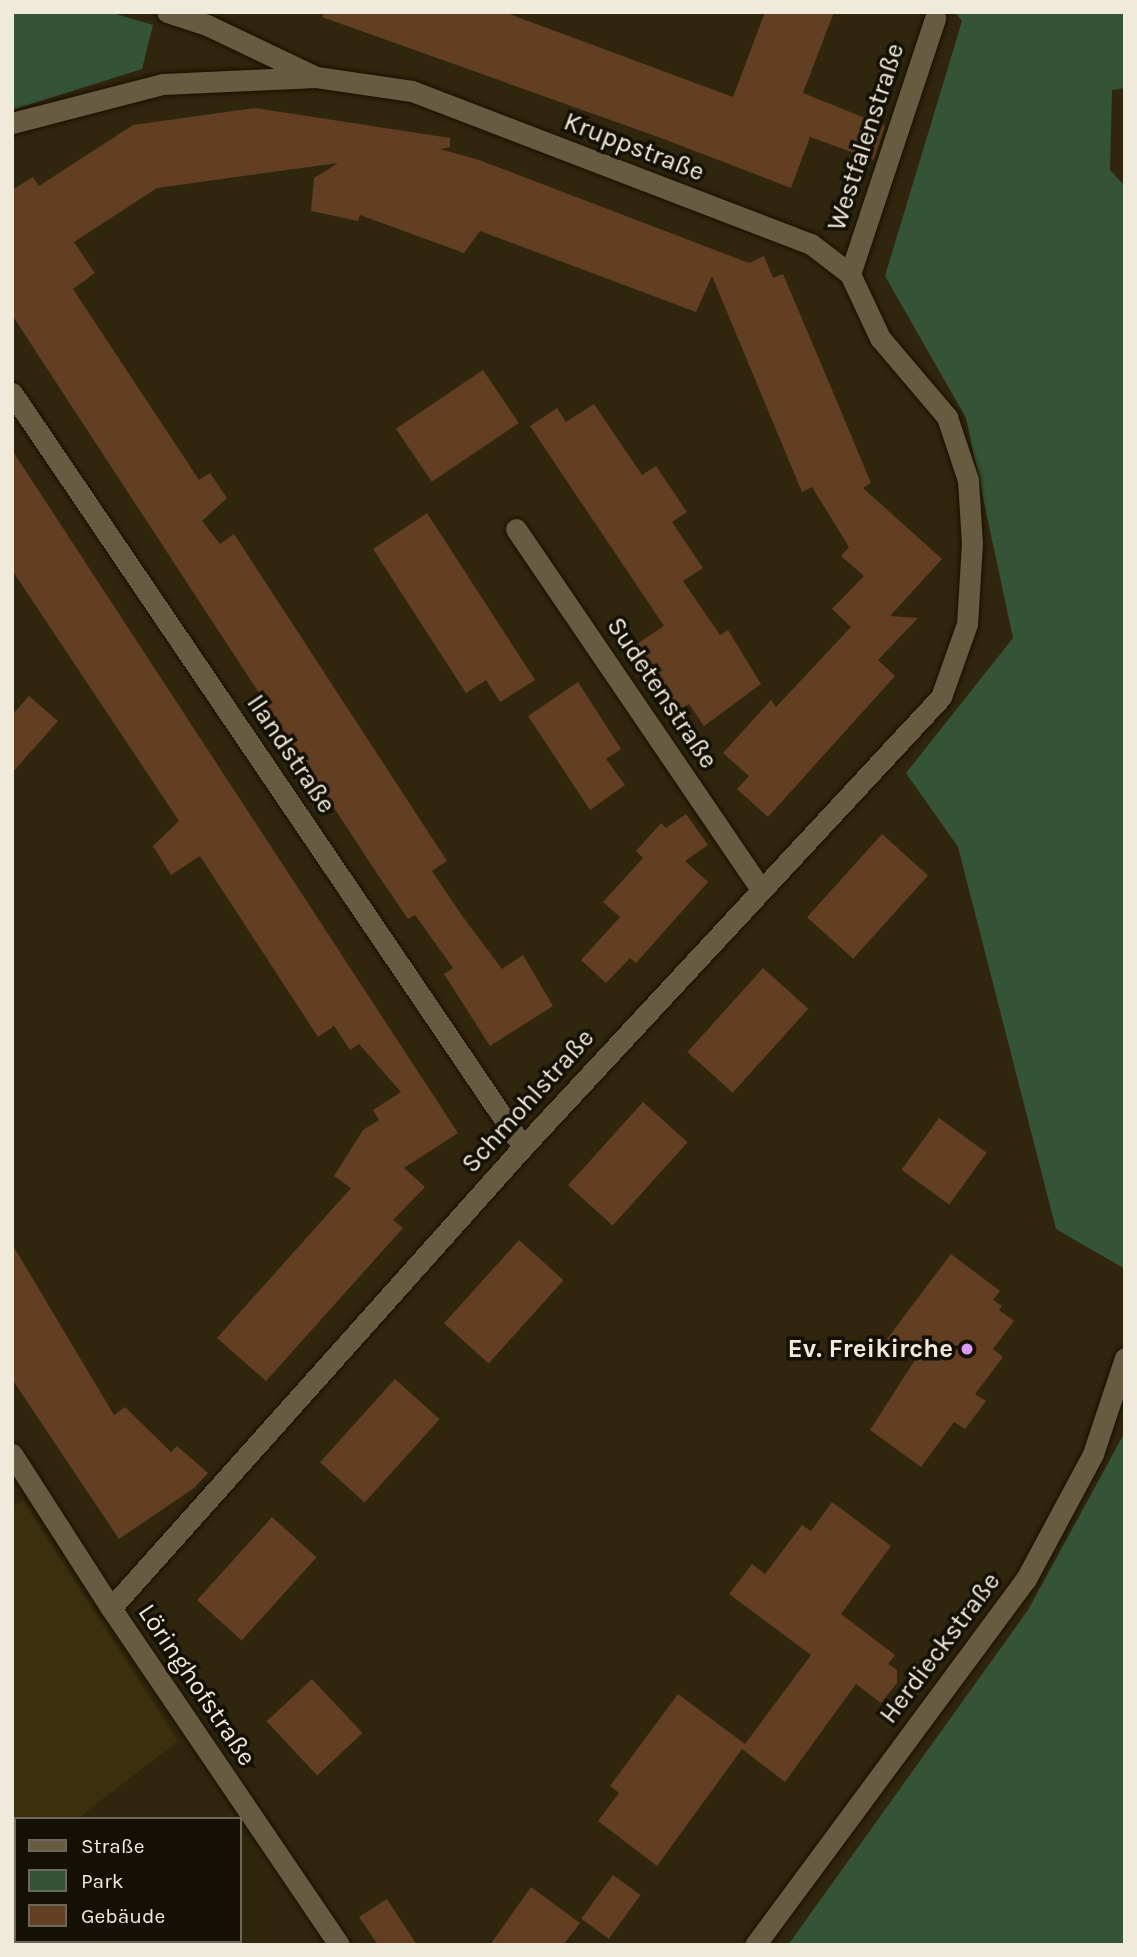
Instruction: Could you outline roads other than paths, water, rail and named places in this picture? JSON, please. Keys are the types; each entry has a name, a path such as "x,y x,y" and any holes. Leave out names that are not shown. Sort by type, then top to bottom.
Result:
{"street":[{"path":"167,12 206,25 316,77"},
{"name":"Westfalenstraße","path":"850,274 935,18"},
{"name":"Kruppstraße","path":"12,123 163,84 316,77 412,91 811,244 850,274 880,338 947,417 968,480 972,543 967,624"},
{"name":"Ilandstraße","path":"12,393 523,1147"},
{"name":"Sudetenstraße","path":"516,529 761,889"},
{"name":"Schmohlstraße","path":"111,1608 523,1147 941,697 967,624"},
{"name":"Herdieckstraße","path":"755,1945 1026,1579 1093,1454 1125,1358"},
{"name":"Löringhofstraße","path":"12,1454 111,1608 339,1945"}],"place":[{"name":"Ev. Freikirche","path":"967,1349"}]}
